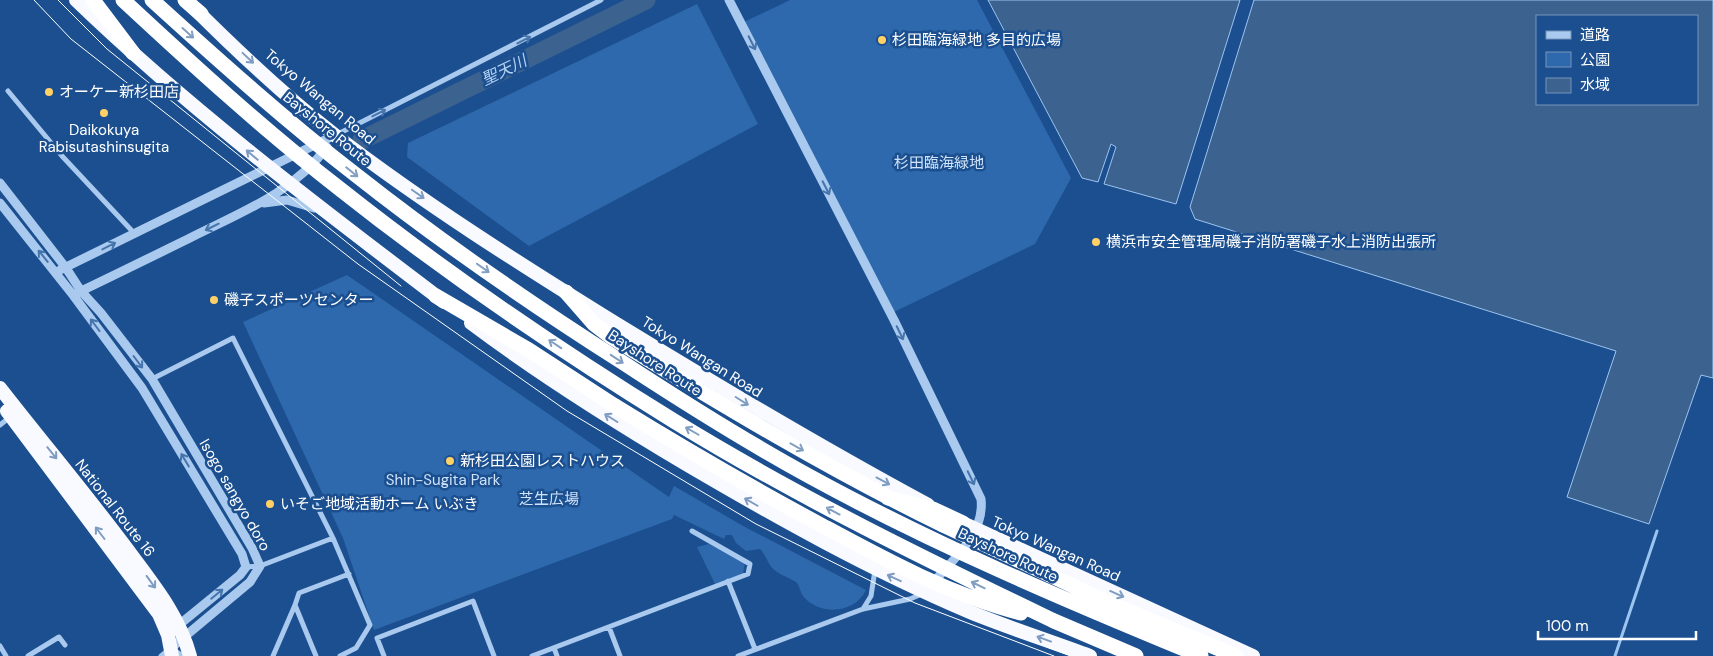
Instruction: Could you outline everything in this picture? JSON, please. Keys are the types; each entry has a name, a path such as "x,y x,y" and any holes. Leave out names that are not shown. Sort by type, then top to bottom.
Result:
{"highway":[{"path":"76,0 133,52 269,169 501,346 646,440 773,515 875,569 972,613 1090,656"},
{"path":"93,0 133,52"},
{"path":"123,0 260,124 341,190 557,345 674,421 800,494 890,541 1054,621 1136,656"},
{"name":"Bayshore Route","path":"152,0 275,109 357,176 568,327 685,403 807,475 910,528 1024,582 1200,656"},
{"path":"186,0 201,14"},
{"name":"Tokyo Wangan Road","path":"201,14 336,135 453,219 566,292 762,413 977,531 1253,656"},
{"path":"566,292 594,324 611,337 724,406 888,498 1071,585 1236,656"},
{"path":"436,296 529,350 615,406 758,491 870,551 974,600 1054,621"},
{"name":"National Route 16","path":"0,388 9,417 106,520 182,630 190,656"},
{"name":"National Route 16","path":"0,403 139,584 159,614 168,653"}],"street":[{"path":"56,273 134,233 269,169 601,0"},
{"path":"729,0 894,320 978,491 982,509 977,531 926,592 905,600 863,610 738,656"},
{"path":"8,91 62,156 134,233"},
{"path":"77,293 256,205 291,185 316,162 336,135"},
{"name":"Isogo sangyo doro","path":"0,182 66,268 77,293 142,388 242,554 246,567 240,576 182,630 168,653"},
{"path":"256,205 288,200 302,202 332,216"},
{"name":"Isogo sangyo doro","path":"0,203 56,273 101,313 152,379 252,548 260,566 250,582 182,630 168,653"},
{"path":"152,379 233,338 333,538 370,625 356,648 340,656"},
{"path":"532,656 748,574 750,564 692,531"},
{"path":"246,567 260,566 333,538"},
{"path":"863,610 872,596 875,569"},
{"path":"272,656 299,593 349,574"},
{"path":"728,581 755,649"},
{"path":"384,656 377,638 473,602 494,656"},
{"path":"295,605 316,656"},
{"path":"609,627 620,656"},
{"path":"28,656 59,637 65,645"},
{"path":"0,646 6,656"},
{"path":"554,648 557,656"},
{"path":"168,653 183,656"}],"green space":[{"name":"杉田臨海緑地","path":"790,0 977,0 1071,178 1035,244 894,312 744,22"},
{"path":"697,4 758,124 529,246 407,157 408,143"},
{"name":"Shin-Sugita Park","path":"347,275 669,497 674,486 745,527 866,590 854,604 845,608 836,610 818,607 803,596 796,582 772,568 760,549 746,551 736,543 732,535 726,535 724,539 674,515 672,519 374,630 343,538 243,322"},
{"path":"709,544 745,562 743,574 715,584 697,547"}],"water":[{"path":"988,0 1240,0 1176,204 1104,184 1116,147 1111,144 1098,182 1082,178"},
{"path":"1254,0 1713,0 1713,378 1701,375 1649,524 1567,497 1616,351 1195,219 1190,207"}],"waterway":[{"name":"聖天川","path":"362,140 646,0"},
{"path":"1615,656 1657,531"}],"tram line":[{"path":"34,0 71,39 358,264 567,411 756,524 915,603 1054,656"},
{"path":"58,0 107,49 401,286"},
{"path":"1047,647 1071,656"}],"place":[{"name":"杉田臨海緑地 多目的広場","path":"882,40"},
{"name":"オーケー新杉田店","path":"49,92"},
{"name":"Daikokuya Rabisutashinsugita","path":"104,113"},
{"name":"横浜市安全管理局磯子消防署磯子水上消防出張所","path":"1096,242"},
{"name":"磯子スポーツセンター","path":"214,300"},
{"name":"新杉田公園レストハウス","path":"450,461"},
{"name":"いそご地域活動ホーム いぶき","path":"270,504"}],"park label":[{"name":"芝生広場","path":"549,499"}]}
